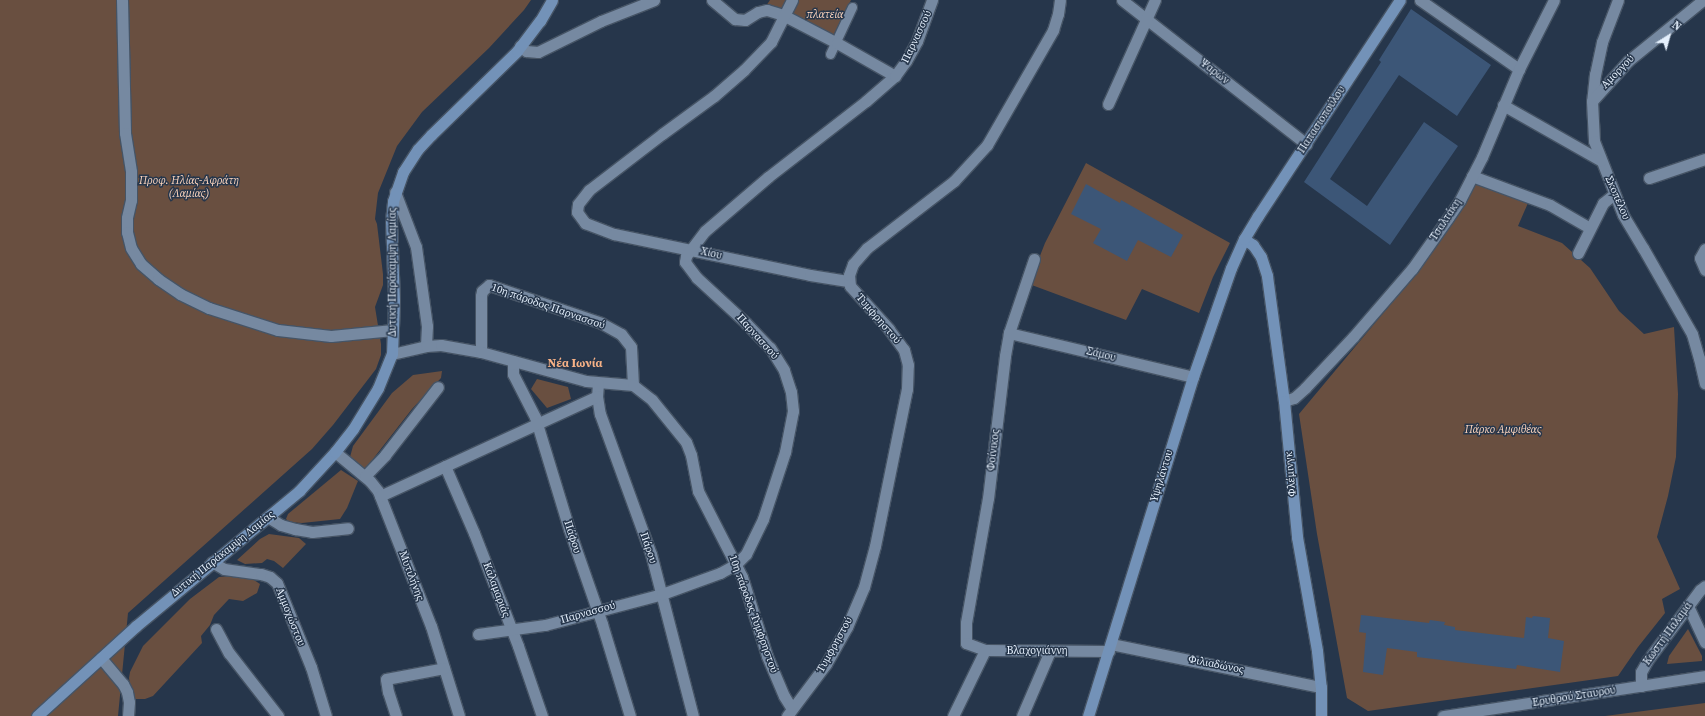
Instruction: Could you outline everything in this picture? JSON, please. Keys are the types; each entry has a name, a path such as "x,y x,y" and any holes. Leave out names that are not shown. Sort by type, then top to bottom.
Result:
{"main road":[{"name":"Δυτική Παράκαμψη Λαμίας","path":"37,716 101,658 212,562 299,491 335,452 372,400 389,365 392,354 394,301 391,221 395,192 403,172 418,149 520,46 540,21 552,0"},
{"name":"Παπασιοπούλου","path":"1244,239 1400,0"},
{"name":"Υψηλάντου","path":"1088,716 1193,377 1229,274 1244,239"},
{"name":"Φλέμινγκ","path":"1244,239 1253,245 1261,258 1267,276 1284,401 1297,537 1314,629 1321,687 1321,716"}],"street":[{"path":"122,0 125,133 131,172 127,232 131,248 141,264 158,279 180,294 230,315 278,330 331,336 393,330"},
{"path":"520,46 526,51 538,52 620,13 654,0"},
{"path":"712,0 735,19 745,20 761,11 766,10 783,15 895,76"},
{"path":"783,15 792,0"},
{"name":"Παρνασσού","path":"478,634 545,625 662,594 709,577 736,564 753,543 776,484 792,424 793,399 784,370 770,348 689,268 685,259 690,249 705,231 768,177 866,101 895,76 906,61 917,41 932,0"},
{"path":"848,281 853,264 858,257 938,195 964,171 987,145 1053,30 1060,0"},
{"name":"Ψαρών","path":"1122,0 1306,144"},
{"path":"1108,104 1155,0"},
{"path":"1420,0 1519,69"},
{"name":"Τσαλτάκη","path":"1284,401 1294,398 1305,388 1353,337 1412,268 1456,206 1491,137 1519,69 1554,0"},
{"name":"Σκοπέλου","path":"1618,0 1602,42 1595,74 1592,101 1593,131 1600,160 1623,216 1692,334 1705,383"},
{"name":"Αμοργού","path":"1592,101 1628,61 1702,0"},
{"path":"830,54 852,7"},
{"name":"Χίου","path":"783,15 771,42 744,70 714,96 589,190 578,204 578,216 585,223 602,231 848,281"},
{"path":"1503,105 1600,160"},
{"path":"1649,178 1705,159"},
{"path":"1472,176 1550,205 1590,228"},
{"path":"395,192 416,247 427,326 426,346"},
{"path":"1578,253 1603,203 1614,194"},
{"path":"1703,254 1705,270"},
{"name":"Φοίνικος","path":"966,643 966,623 988,498 1009,333 1034,260"},
{"name":"Τυμφρηστού","path":"790,713 830,658 864,587 875,546 907,389 907,361 902,346 881,320 856,295 848,281"},
{"name":"10η πάροδος Παρνασσού","path":"480,352 481,296 482,291 489,285 601,323 621,334 631,347 633,385"},
{"name":"Σάμου","path":"1009,333 1193,377"},
{"path":"392,354 426,346 441,345 480,352 573,378 598,383 633,385"},
{"name":"Πάφου","path":"513,361 513,374 538,424 569,529 597,610 630,716"},
{"name":"Πάρου","path":"598,383 597,396 600,414 651,554 693,716"},
{"name":"10η πάροδος Τυμφρηστού","path":"633,385 652,400 686,442 691,455 698,491 736,564 767,656 790,713"},
{"path":"365,476 385,455 438,386"},
{"path":"380,496 597,396"},
{"name":"Μυτιλήνης","path":"335,452 365,476 380,496 430,626 459,716"},
{"name":"Καλαμαριάς","path":"445,466 474,533 542,716"},
{"path":"268,517 295,529 312,532 348,528"},
{"name":"Αμμοχώστου","path":"212,562 224,569 261,574 270,577 277,583 311,667 326,716"},
{"name":"Κωστή Παλαμά","path":"1641,686 1640,672 1647,661 1688,606 1705,586"},
{"path":"1688,606 1705,642"},
{"path":"216,629 229,653 278,716"},
{"name":"Βλαχογιάννη","path":"966,643 985,650 1050,651 1110,647"},
{"name":"Φιλιαδώνος","path":"1110,647 1321,687"},
{"path":"953,716 985,650"},
{"path":"1022,716 1050,651"},
{"path":"101,658 123,684 127,692 129,702 128,716"},
{"path":"396,716 388,692 386,679 444,668"},
{"name":"Ερυθρού Σταυρού","path":"1443,716 1705,676"}],"green space":[{"name":"Προφ. Ηλίας-Αφράτη (Λαμίας)","path":"0,0 531,0 524,10 489,48 422,112 397,146 378,193 375,219 377,224 383,274 383,285 375,307 381,344 381,355 376,369 333,425 312,449 128,613 118,716 0,716"},
{"name":"πλατεία","path":"770,0 851,0 833,36 766,6"},
{"path":"1086,163 1230,243 1213,277 1199,313 1142,289 1126,320 1029,284 1045,243"},
{"name":"Πάρκο Αμφιθέας","path":"1473,183 1528,203 1518,226 1562,243 1590,268 1619,311 1644,334 1674,327 1678,394 1676,457 1668,496 1657,537 1680,589 1662,599 1665,613 1638,647 1618,676 1368,711 1347,698 1317,534 1299,414 1420,269 1465,203"},
{"path":"442,371 441,378 412,409 366,468 363,468 350,457 353,446 392,393 413,375"},
{"path":"537,379 568,387 571,399 547,408 531,389"},
{"path":"341,470 358,481 347,508 340,519 302,523 289,522 286,519 288,514"},
{"path":"269,534 299,538 306,544 283,568 274,561 267,559 262,563 245,564 237,560 260,539"},
{"path":"240,575 251,578 260,584 257,593 243,601 229,599 214,615 210,625 201,636 202,643 153,696 145,699 132,699 129,678 130,672 143,646 190,599 219,577"},
{"path":"1688,629 1702,656 1702,661 1667,664 1669,656"},
{"path":"1705,703 1705,716 1605,716"}],"building":[{"path":"1411,9 1491,65 1457,116 1399,75 1330,179 1367,206 1424,122 1458,146 1390,245 1304,182 1381,62 1379,60"},
{"path":"1086,184 1120,203 1121,200 1183,235 1171,257 1138,240 1127,261 1093,243 1101,229 1071,214"},
{"path":"1361,615 1429,623 1430,620 1445,622 1444,625 1455,627 1455,630 1524,638 1526,617 1532,618 1533,616 1550,618 1548,638 1564,641 1560,672 1517,665 1516,669 1417,657 1417,652 1387,648 1383,675 1363,672 1366,633 1359,632"}],"district":[{"name":"Νέα Ιωνία","path":"575,364"}]}
